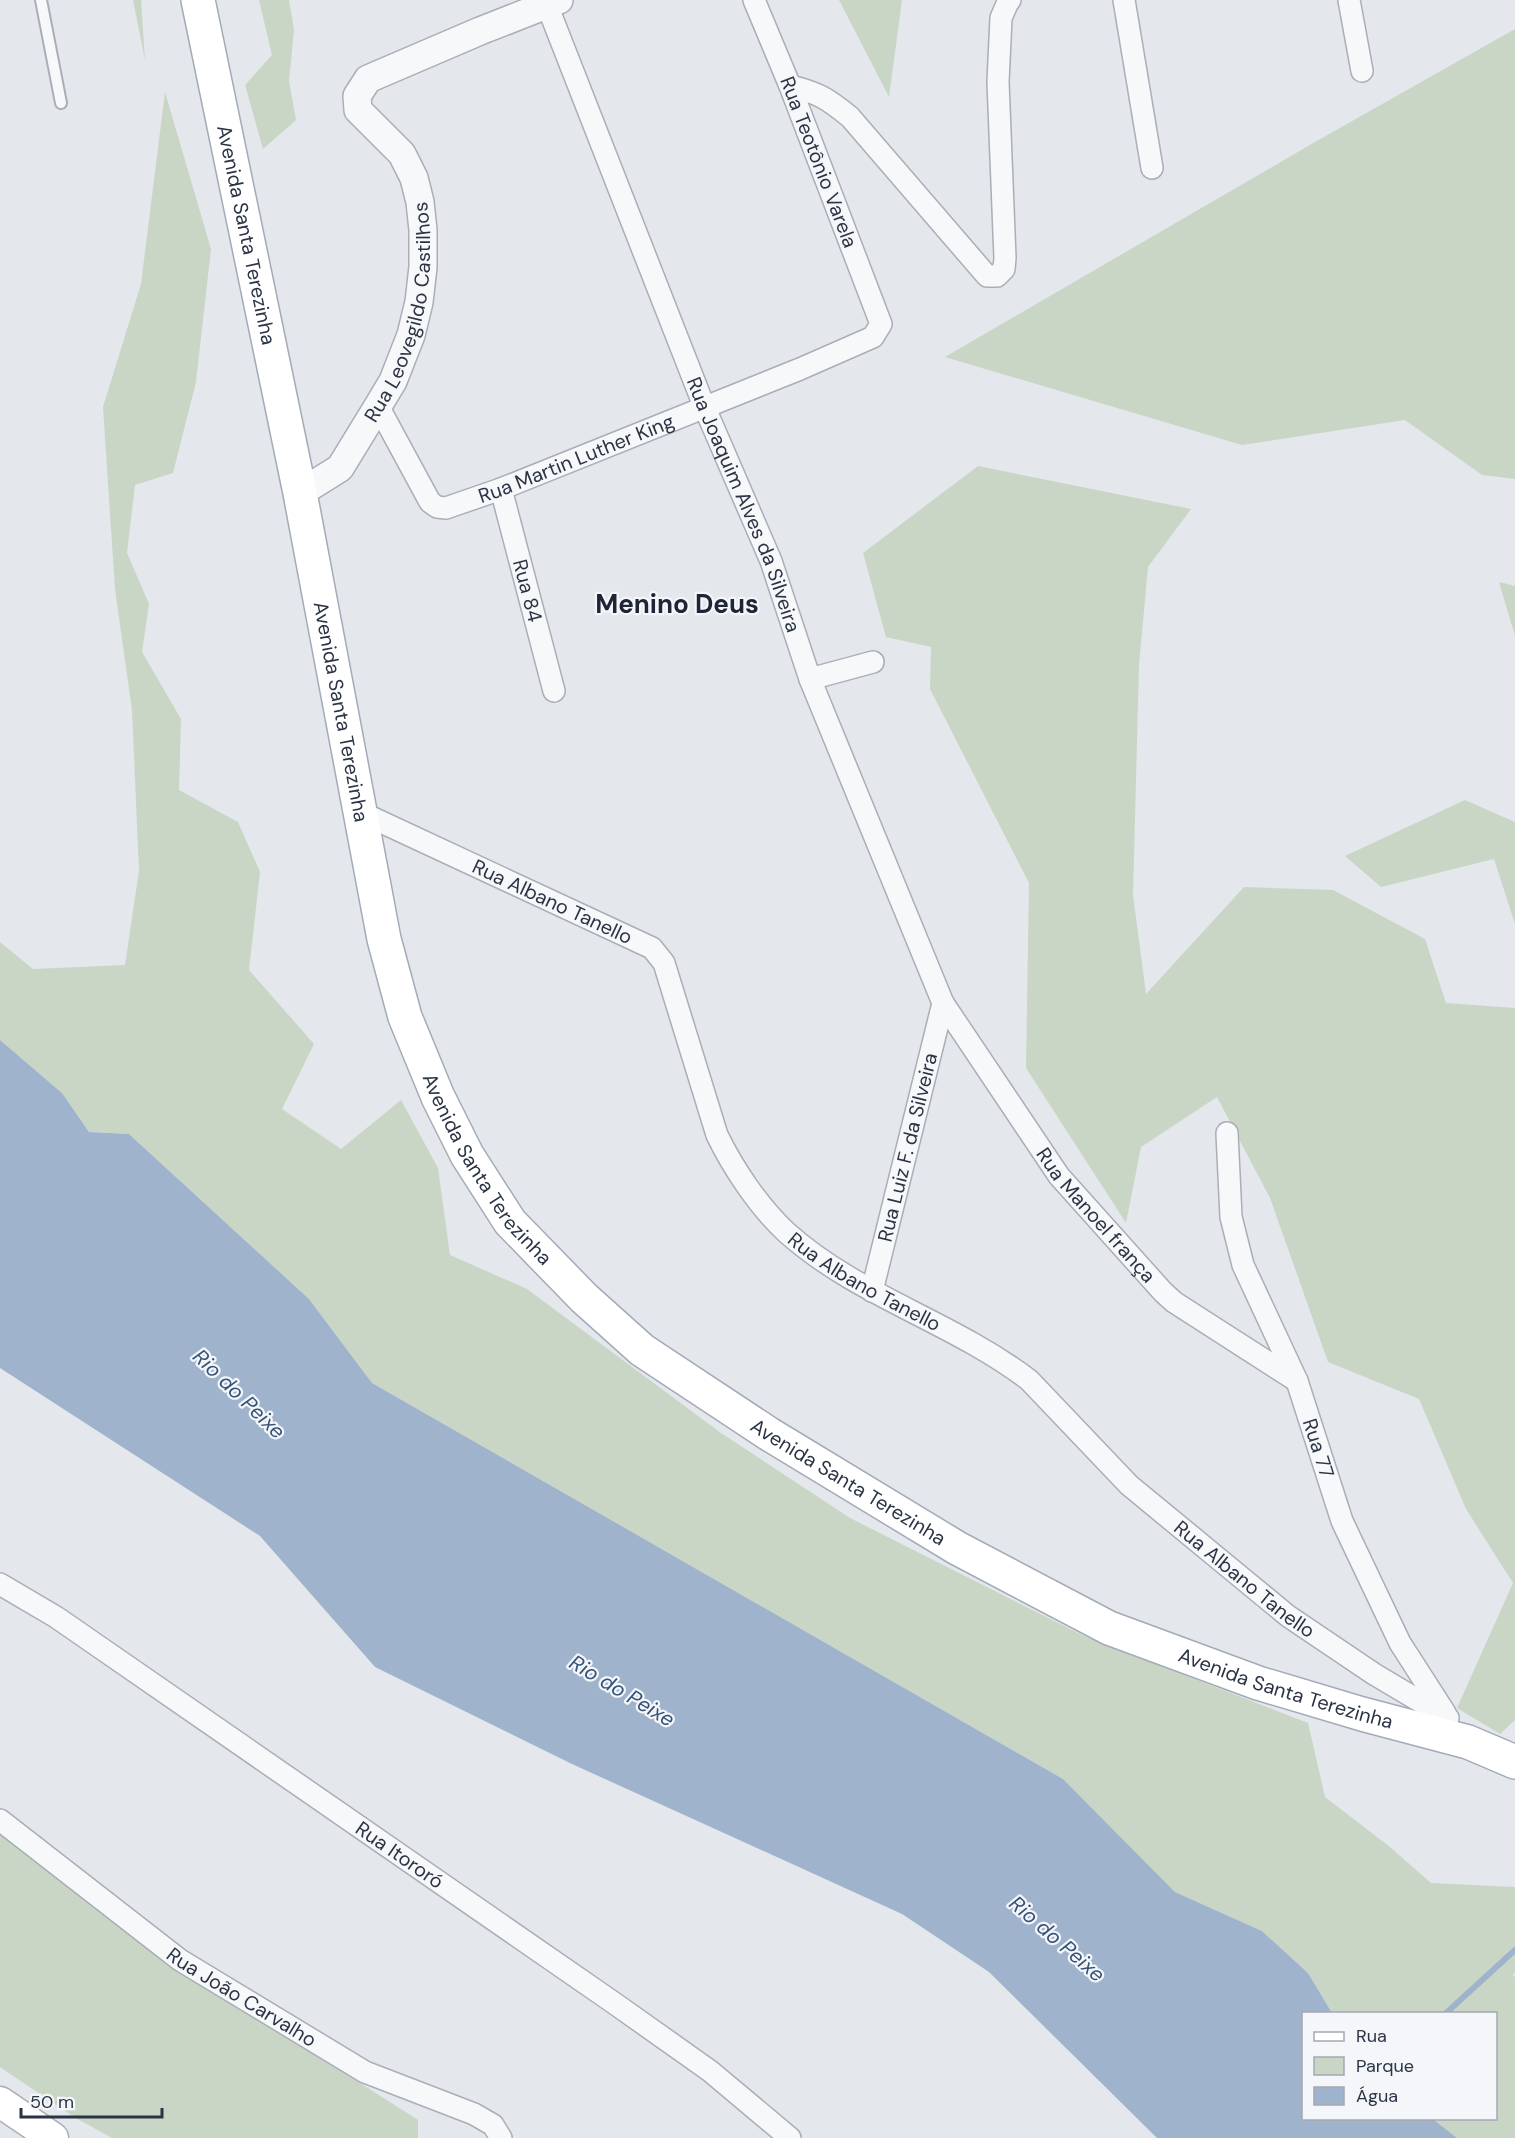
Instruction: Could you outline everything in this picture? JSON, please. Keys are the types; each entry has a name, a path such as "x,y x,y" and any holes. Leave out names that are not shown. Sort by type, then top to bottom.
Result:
{"main road":[{"name":"Avenida Santa Terezinha","path":"198,0 300,493 384,939 405,1017 438,1097 467,1155 510,1222 584,1298 642,1350 769,1434 957,1548 1109,1628 1258,1683 1362,1714 1458,1730 1515,1762"},
{"path":"0,2102 53,2138"}],"street":[{"name":"Rua Teotônio Varela","path":"754,0 790,86 881,324"},
{"path":"790,86 826,98 850,117 987,276 997,276 1004,268 1005,258 998,82 1001,18 1011,0"},
{"path":"1124,0 1152,168"},
{"path":"1349,0 1362,71"},
{"name":"Rua Leovegildo Castilhos","path":"300,493 340,468 393,381 411,335 418,302 423,267 423,230 420,202 414,178 402,154 358,110 357,96 368,79 553,2"},
{"name":"Rua Joaquim Alves da Silveira","path":"553,2 704,406 771,561 810,679 943,1003"},
{"name":"Rua Martin Luther King","path":"378,406 430,502 436,507 446,508 501,489 873,337 881,324"},
{"name":"Rua 84","path":"501,489 554,691"},
{"path":"810,679 873,662"},
{"name":"Rua Albano Tanello","path":"362,813 652,948 664,963 717,1135 727,1155 755,1196 785,1231 833,1268 1011,1366 1029,1380 1129,1485 1279,1609 1458,1730"},
{"name":"Rua Luiz F. da Silveira","path":"872,1291 943,1003"},
{"name":"Rua Manoel frança","path":"943,1003 1059,1176 1163,1292 1174,1302 1297,1382"},
{"name":"Rua 77","path":"1227,1133 1231,1217 1243,1265 1297,1382 1342,1521 1400,1643 1458,1730"},
{"name":"Rua Itororó","path":"0,1584 56,1617 522,1938 710,2071 790,2138"},
{"name":"Rua João Carvalho","path":"0,1820 180,1960 365,2072 474,2114 493,2126 501,2138"}],"lane":[{"path":"41,0 61,103"}],"green space":[{"path":"133,0 141,0 145,60"},
{"path":"259,0 289,0 294,30 289,81 296,120 263,149 245,85 272,55"},
{"path":"839,0 902,0 889,97"},
{"path":"1515,29 1515,479 1482,475 1405,420 1242,445 945,357 1315,142"},
{"path":"165,92 211,249 196,382 173,473 135,485 127,553 149,604 142,652 181,719 179,790 238,822 260,872 249,970 314,1044 282,1109 341,1149 401,1100 438,1168 450,1255 527,1289 721,1433 850,1518 1086,1637 1308,1723 1325,1797 1390,1847 1431,1883 1515,1887 1515,1972 1513,1975 1515,1977 1515,2138 1457,2138 1434,2120 1497,2120 1497,2012 1331,2012 1308,1973 1262,1931 1175,1892 1063,1779 372,1383 309,1299 129,1134 89,1132 62,1093 0,1040 0,942 33,969 125,965 139,871 132,710 115,589 103,407 141,284"},
{"path":"978,466 1191,509 1148,567 1139,665 1133,895 1146,994 1244,887 1333,890 1425,939 1446,1003 1515,1008 1515,1720 1500,1734 1457,1708 1513,1583 1466,1509 1419,1399 1328,1362 1270,1198 1217,1097 1141,1147 1126,1223 1026,1068 1029,883 930,689 931,647 886,637 863,553"},
{"path":"1499,582 1515,586 1515,636"},
{"path":"1465,800 1515,822 1515,924 1494,859 1381,887 1345,856"},
{"path":"0,1833 177,1966 418,2120 418,2138 112,2138 74,2117 0,2067"}],"water":[{"name":"Rio do Peixe","path":"0,1040 62,1093 89,1132 129,1134 309,1299 372,1383 1063,1779 1175,1892 1262,1931 1308,1973 1331,2012 1302,2012 1302,2120 1434,2120 1457,2138 1157,2138 989,1972 902,1914 572,1764 375,1667 260,1536 0,1368"}],"waterway":[{"path":"1447,2012 1515,1950"}],"district":[{"name":"Menino Deus","path":"677,604"}]}
